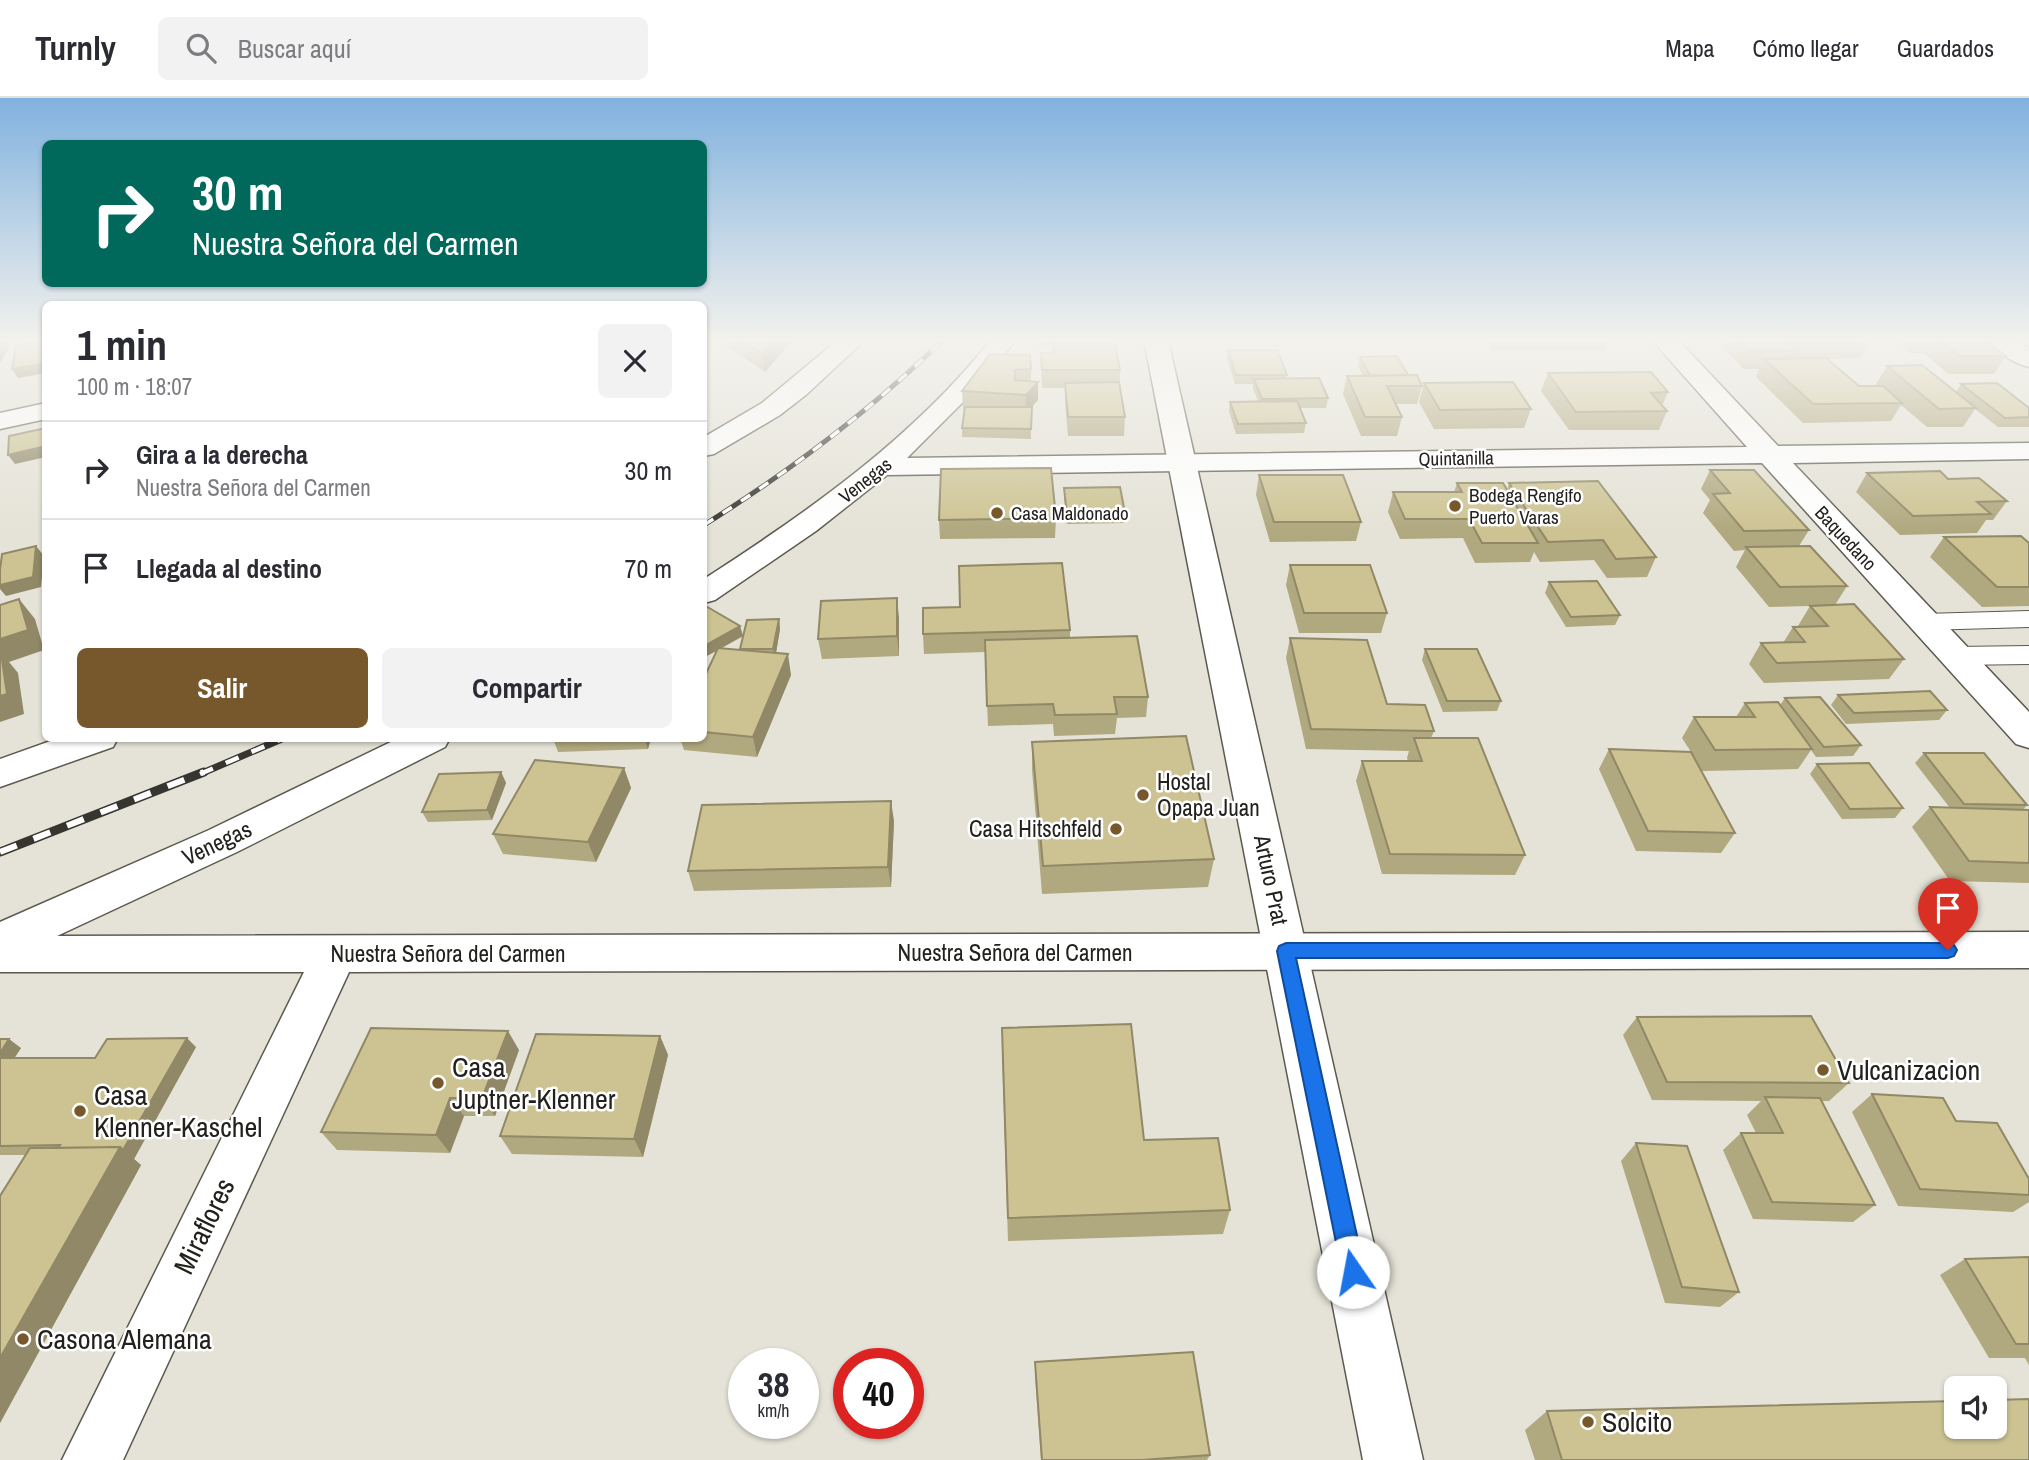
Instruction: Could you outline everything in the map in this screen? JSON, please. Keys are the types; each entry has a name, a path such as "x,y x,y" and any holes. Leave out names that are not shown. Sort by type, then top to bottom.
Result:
{"street":[{"path":"707,446 779,404"},
{"name":"Venegas","path":"707,591 767,552 883,467 924,430 948,404"},
{"name":"Arturo Prat","path":"1170,404 1393,1460"},
{"name":"Baquedano","path":"1722,404 2029,735"},
{"path":"0,421 42,412"},
{"name":"Quintanilla","path":"883,467 2029,450"},
{"path":"0,773 89,742"},
{"name":"Venegas","path":"0,942 223,841 424,742"},
{"name":"Nuestra Señora del Carmen","path":"0,954 2029,950"},
{"name":"Miraflores","path":"92,1460 335,955"}],"lane":[{"path":"1924,622 2029,619"},
{"path":"1955,656 2029,655"}],"building":[{"path":"1067,404 1123,404 1125,417 1068,417"},
{"path":"1231,404 1298,404 1306,423 1238,424"},
{"path":"1359,404 1395,404 1402,417 1365,417"},
{"path":"1436,404 1527,404 1531,409 1440,410"},
{"path":"1570,404 1660,404 1667,411 1576,412"},
{"path":"1932,404 1970,404 1976,408 1939,409"},
{"path":"1986,404 2023,404 2029,408 2029,417 2005,418"},
{"path":"965,407 1032,407 1031,429 962,428"},
{"path":"42,429 42,447 8,455 9,436"},
{"path":"1051,468 1056,518 939,520 941,469"},
{"path":"1710,470 1754,470 1809,530 1744,531 1713,494 1730,493"},
{"path":"1940,471 1948,479 1979,478 2007,501 1977,502 1991,514 1913,516 1867,473"},
{"path":"1259,475 1343,475 1361,522 1274,522"},
{"path":"1598,481 1656,557 1616,559 1603,540 1548,542 1509,483"},
{"path":"1457,483 1503,483 1538,543 1482,543 1469,519 1405,519 1393,492 1462,492"},
{"path":"1120,487 1125,513 1067,514 1064,488"},
{"path":"2021,536 2029,543 2029,587 1997,587 1944,537"},
{"path":"36,546 33,577 0,585 2,554"},
{"path":"1810,546 1847,586 1780,587 1746,547"},
{"path":"1062,563 1070,630 923,634 923,608 960,607 959,566"},
{"path":"1290,565 1370,565 1387,613 1304,613"},
{"path":"1597,581 1620,615 1571,617 1549,582"},
{"path":"897,598 897,636 818,639 821,601"},
{"path":"19,599 28,630 0,639 0,605"},
{"path":"1854,604 1904,659 1777,663 1761,643 1805,642 1793,627 1828,626 1810,606"},
{"path":"707,607 740,626 707,644"},
{"path":"779,619 773,649 740,649 747,620"},
{"path":"1137,636 1148,697 1114,697 1117,714 1055,715 1053,704 987,706 985,640"},
{"path":"1290,638 1367,640 1387,704 1425,705 1434,731 1311,729"},
{"path":"718,648 788,654 753,737 707,732 707,672"},
{"path":"1425,649 1477,649 1501,701 1447,701"},
{"path":"0,653 7,694 0,696"},
{"path":"1930,691 1947,710 1854,713 1838,695"},
{"path":"1820,697 1861,745 1824,747 1785,698"},
{"path":"1778,702 1812,749 1715,750 1694,717 1755,717 1745,703"},
{"name":"Casa Hitschfeld","path":"1186,736 1214,859 1043,866 1032,742"},
{"path":"1414,738 1478,738 1525,855 1390,854 1362,761 1422,761"},
{"path":"1609,749 1691,752 1735,833 1648,831"},
{"path":"1924,753 1984,753 2027,805 1964,804"},
{"path":"535,760 624,768 588,842 493,834"},
{"path":"1869,763 1903,808 1850,809 1817,764"},
{"path":"501,772 487,810 422,812 439,774"},
{"path":"891,801 888,867 688,871 702,805"},
{"path":"1930,807 2029,810 2029,863 1969,861"},
{"path":"1811,1016 1849,1083 1667,1082 1637,1017"},
{"path":"1131,1024 1144,1140 1218,1138 1230,1210 1008,1218 1002,1028"},
{"name":"Casa Juptner-Klenner","path":"371,1028 508,1031 482,1098 450,1098 436,1135 321,1132"},
{"path":"536,1034 660,1036 634,1139 500,1136"},
{"name":"Casa Klenner-Kaschel","path":"187,1038 123,1150 120,1147 58,1148 60,1145 0,1146 0,1058 95,1058 107,1039"},
{"path":"0,1039 9,1039 0,1053"},
{"path":"1872,1094 1943,1098 1956,1121 1997,1123 2029,1179 2029,1195 1920,1189"},
{"path":"1765,1097 1820,1098 1875,1205 1772,1202 1741,1133 1783,1133"},
{"path":"1636,1143 1687,1146 1739,1292 1682,1287"},
{"path":"120,1147 0,1358 0,1196 30,1148"},
{"path":"2029,1257 2029,1344 2016,1344 1965,1259"},
{"path":"1193,1352 1210,1455 1142,1460 1042,1460 1035,1362"},
{"path":"2029,1399 2029,1460 1562,1460 1547,1411 1944,1401 1944,1439 2007,1439 2007,1400"}],"railway":[{"path":"707,523 828,439 872,404"},
{"path":"200,774 275,742"},
{"path":"0,852 204,772"}],"place":[{"name":"Bodega Rengifo Puerto Varas","path":"1455,506"},
{"name":"Casa Maldonado","path":"997,513"},
{"name":"Hostal Opapa Juan","path":"1143,795"},
{"name":"Casa Hitschfeld","path":"1116,829"},
{"name":"Vulcanizacion","path":"1823,1070"},
{"name":"Casa Juptner-Klenner","path":"438,1083"},
{"name":"Casa Klenner-Kaschel","path":"80,1111"},
{"name":"Casona Alemana","path":"23,1339"},
{"name":"Solcito","path":"1588,1422"}],"route":[{"path":"1353,1272 1286,951 1948,950"}]}
